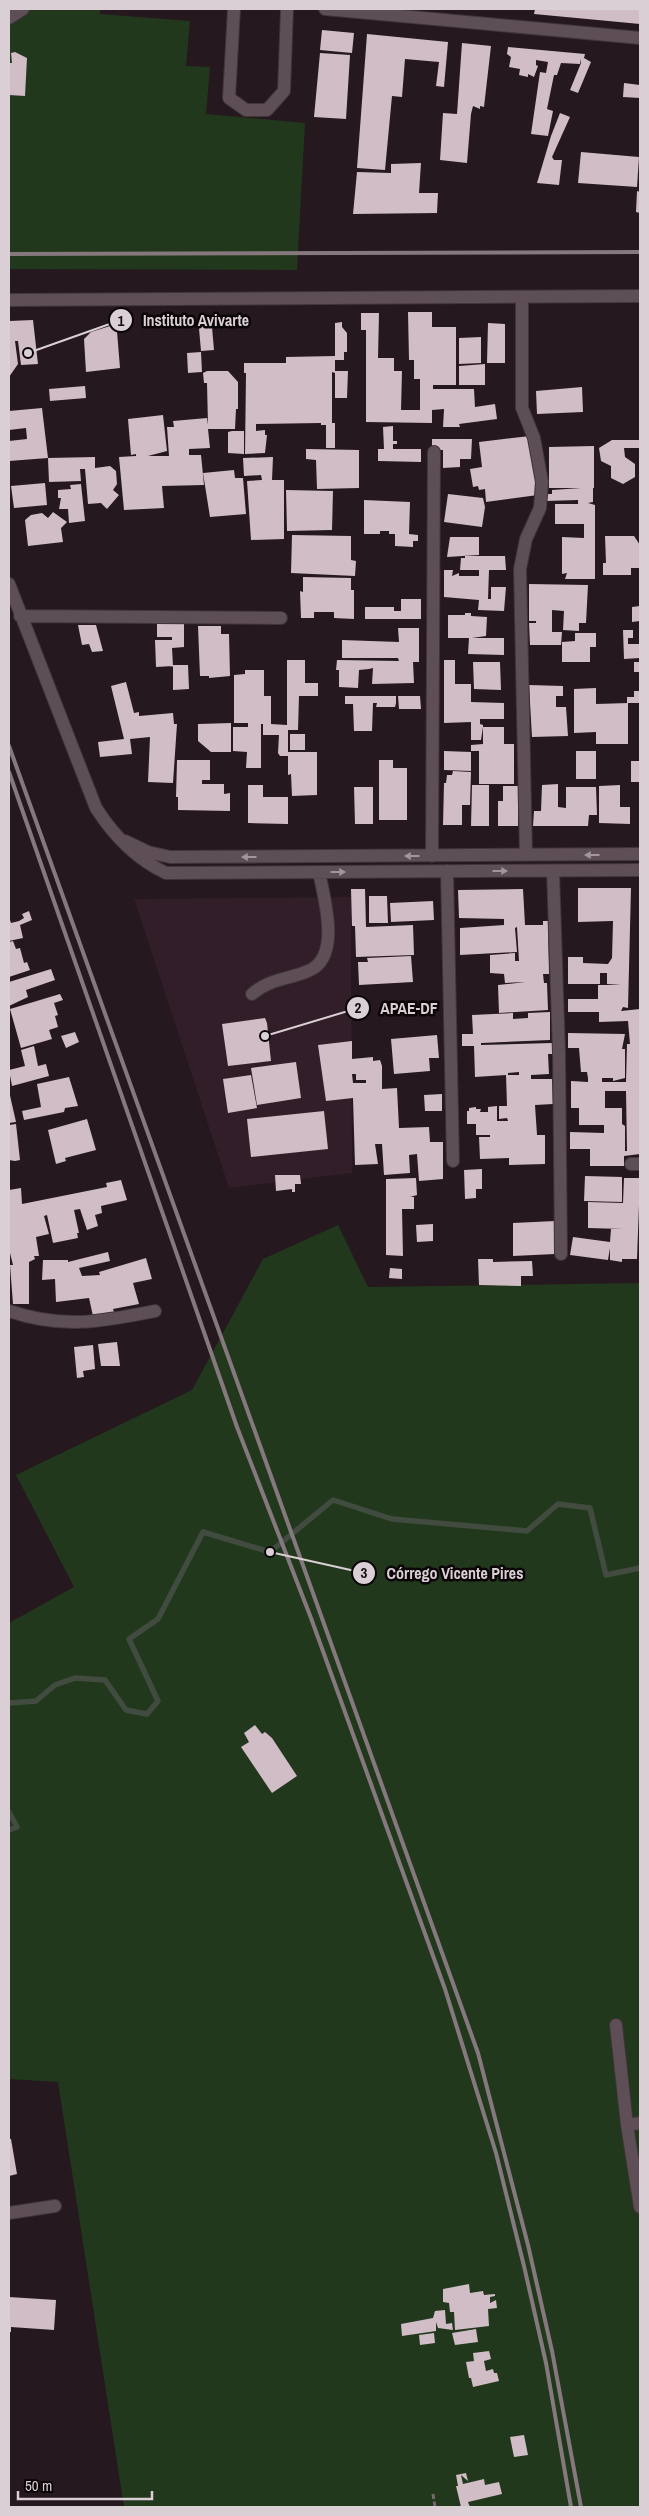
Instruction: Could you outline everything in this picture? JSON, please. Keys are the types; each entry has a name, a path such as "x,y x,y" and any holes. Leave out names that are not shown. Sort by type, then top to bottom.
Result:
{"street":[{"path":"9,18 23,9"},
{"path":"234,9 229,98 246,110 267,110 284,91 288,9"},
{"path":"324,9 640,38"},
{"path":"9,300 640,296"},
{"path":"522,298 520,394 522,408 534,438 540,466 540,508 526,539 520,569 526,855"},
{"path":"432,856 434,452"},
{"path":"9,584 89,794 106,825 146,864 166,873 640,870"},
{"path":"20,616 282,618"},
{"path":"123,840 148,852 170,857 640,854"},
{"path":"447,871 452,1161"},
{"path":"553,871 559,1053 561,1254"},
{"path":"252,994 274,980 308,972 324,958 328,950 328,935 319,872"},
{"path":"9,1311 58,1323 78,1324 154,1311"},
{"path":"616,2025 627,2125 640,2207"},
{"path":"627,2125 640,2123"},
{"path":"9,2213 56,2206"}],"path":[{"path":"433,2494 436,2507"}],"shaded area":[{"path":"351,897 352,1173 229,1188 134,899"}],"green space":[{"path":"9,9 100,9 100,14 190,21 186,66 210,67 206,114 305,123 297,270 9,269"},
{"path":"338,1225 368,1287 640,1283 640,2507 124,2507 58,2082 9,2079 9,1623 74,1587 16,1475 192,1390 263,1259"}],"building":[{"path":"535,9 640,9 640,24 534,14"},
{"path":"322,30 354,33 352,53 320,50"},
{"path":"367,34 448,42 444,87 436,86 439,62 405,59 402,97 392,96 385,170 357,168"},
{"path":"462,43 491,46 484,107 480,106 480,109 473,106 471,114 467,163 440,160 443,113 457,114"},
{"path":"508,47 585,54 584,58 591,62 578,93 570,90 581,63 581,59 580,64 561,63 557,75 554,75 547,109 553,111 548,136 531,134 540,72 546,73 548,62 536,60 536,65 538,66 534,77 528,74 528,77 519,75 520,69 509,67 511,57 507,54"},
{"path":"15,52 27,58 25,96 9,95 9,63 12,63 11,53"},
{"path":"320,53 350,55 346,119 314,117"},
{"path":"624,83 640,85 640,98 623,97"},
{"path":"560,113 570,117 552,157 554,160 562,160 559,185 537,183 551,136"},
{"path":"581,152 639,157 637,187 578,183"},
{"path":"421,163 419,193 438,193 437,213 353,214 357,172 391,173 391,164"},
{"path":"637,191 640,192 640,213 636,212"},
{"path":"408,312 432,312 432,327 456,327 456,385 433,385 433,389 474,389 475,407 495,404 497,419 459,424 460,427 443,427 444,409 432,410 432,423 366,422 366,330 361,330 361,313 379,313 378,358 394,358 394,371 402,371 401,410 420,410 420,379 414,379 414,360 409,360"},
{"path":"220,316 221,326 212,327 214,350 201,351 198,317"},
{"path":"112,319 116,319 120,368 86,372 84,339 91,332 110,326"},
{"path":"33,320 38,364 21,365 18,341 15,341 18,364 9,377 9,321"},
{"path":"342,322 342,327 347,333 347,352 344,352 344,360 335,360 335,373 332,372 332,423 335,423 335,448 326,448 326,425 321,425 321,423 256,424 256,431 265,430 265,435 267,435 265,453 245,454 246,373 244,373 244,363 286,363 286,357 335,356 335,323"},
{"path":"488,323 505,324 505,363 487,363"},
{"path":"481,337 481,363 459,364 459,338"},
{"path":"201,352 202,372 188,373 187,353"},
{"path":"485,364 485,385 459,385 459,366"},
{"path":"207,371 228,371 238,382 238,409 236,409 235,429 208,429 210,448 189,449 189,455 201,455 204,485 162,486 164,508 124,510 119,457 136,456 136,454 131,455 128,419 163,415 167,451 148,456 169,456 167,427 174,427 173,421 207,418 208,425 207,383 204,383 203,373"},
{"path":"335,371 348,371 347,398 335,398"},
{"path":"85,386 86,398 50,401 49,389"},
{"path":"582,387 583,412 537,414 536,391"},
{"path":"42,408 48,458 9,461 9,441 27,439 26,428 9,430 9,411"},
{"path":"393,426 393,441 397,441 397,444 393,444 393,449 421,449 421,462 378,461 378,449 384,449 383,427"},
{"path":"244,431 244,454 228,453 228,432"},
{"path":"530,436 538,495 486,502 485,489 479,490 478,486 473,487 470,469 482,467 479,442"},
{"path":"432,439 472,439 471,459 460,459 460,467 443,468 443,450 432,450"},
{"path":"612,440 640,440 640,448 624,448 625,457 635,464 635,477 623,484 611,478 611,466 601,461 599,448"},
{"path":"594,446 593,502 588,503 595,505 595,579 565,579 567,573 562,574 562,537 584,538 584,524 555,524 555,504 578,504 578,500 546,501 546,494 552,494 552,490 581,488 549,488 549,447"},
{"path":"306,449 359,450 359,488 317,489 316,460 306,459"},
{"path":"95,457 95,468 110,466 116,471 117,484 113,490 119,495 107,509 101,503 88,504 85,469 80,469 81,481 49,482 48,458"},
{"path":"273,457 272,480 284,480 284,539 251,540 247,481 262,480 261,475 244,476 243,458"},
{"path":"234,470 235,478 243,478 246,514 210,517 203,473"},
{"path":"45,483 47,505 14,508 11,486"},
{"path":"81,484 85,521 69,523 68,509 59,509 61,498 58,498 58,490 71,489 70,485"},
{"path":"286,490 333,491 332,530 287,531"},
{"path":"448,494 483,498 485,507 482,527 444,522"},
{"path":"364,500 410,502 409,534 418,535 418,541 413,541 413,547 395,546 395,534 389,534 389,531 380,531 380,534 364,534"},
{"path":"53,512 67,522 61,528 63,542 28,546 25,520 31,515 42,513 48,518"},
{"path":"292,535 351,536 351,560 356,561 355,576 291,573"},
{"path":"605,536 634,536 640,545 640,568 631,568 631,575 603,575 603,563 606,563"},
{"path":"450,537 479,537 479,555 447,557"},
{"path":"465,556 505,556 506,570 489,570 488,599 491,599 491,587 506,587 504,611 478,610 479,600 444,597 444,570 453,570 452,576 459,573 459,576 479,576 479,570 460,570 461,558 465,558"},
{"path":"303,577 351,578 351,590 354,590 354,619 334,618 334,612 314,612 314,618 301,618 300,591 303,592"},
{"path":"529,584 588,585 586,623 579,623 579,631 563,630 564,611 552,610 552,632 562,632 561,645 530,645 529,623 536,623 536,621 529,621"},
{"path":"401,599 421,599 421,619 365,619 365,607 394,607 394,611 401,611"},
{"path":"640,606 640,621 632,622 632,607"},
{"path":"465,613 471,613 471,616 487,617 486,636 472,638 504,638 504,655 468,654 469,638 448,638 448,615 465,615"},
{"path":"157,624 184,624 184,647 172,648 173,666 156,667 155,640 172,640 172,637 157,637"},
{"path":"78,625 96,625 103,651 92,652 89,644 82,645"},
{"path":"198,626 221,626 221,634 229,634 230,676 209,678 209,676 200,676"},
{"path":"398,628 419,628 419,662 413,662 414,683 372,684 373,668 359,670 358,688 339,687 339,670 336,670 337,660 399,661 398,658 342,658 342,640 399,642"},
{"path":"623,630 633,630 633,638 628,638 628,644 640,644 640,658 624,659"},
{"path":"575,633 596,633 596,647 590,647 590,662 562,662 562,642 575,641"},
{"path":"287,660 305,660 305,683 318,683 318,696 299,696 298,730 288,730 288,752 317,752 317,795 292,796 291,774 288,775 288,756 280,756 278,753 279,735 263,735 263,724 261,724 261,768 246,768 247,752 233,751 233,727 248,727 248,723 234,723 234,675 245,674 245,670 264,670 264,696 271,696 271,724 287,725"},
{"path":"444,660 455,660 455,684 471,684 471,702 504,703 504,719 480,719 480,724 483,725 481,740 471,740 471,722 444,723"},
{"path":"473,662 500,662 501,690 474,689"},
{"path":"634,662 640,662 640,672 634,672"},
{"path":"173,665 188,665 189,689 173,690"},
{"path":"126,682 134,713 139,712 139,716 173,713 174,724 177,724 173,783 148,782 150,737 130,739 132,754 100,757 98,742 124,739 111,686"},
{"path":"529,685 563,686 563,696 556,696 556,707 566,707 568,736 532,737"},
{"path":"596,688 596,704 628,703 628,744 596,744 596,732 574,733 574,689"},
{"path":"634,691 640,691 640,703 627,703 627,697 634,697"},
{"path":"345,696 396,696 396,703 395,707 376,707 377,703 373,703 372,731 354,731 353,704 345,704"},
{"path":"398,696 420,696 421,709 399,709"},
{"path":"231,723 231,752 211,752 198,741 198,724"},
{"path":"483,727 504,727 504,744 514,744 514,784 479,784 479,751 471,751 471,745 483,744"},
{"path":"290,734 305,734 305,750 290,750"},
{"path":"444,751 471,752 471,771 444,770"},
{"path":"576,751 596,751 596,779 576,779"},
{"path":"177,760 210,760 210,780 202,780 202,784 224,784 224,794 230,793 230,811 178,810 178,797 176,797"},
{"path":"379,760 393,760 393,768 407,768 407,820 379,820"},
{"path":"631,761 640,761 640,782 631,782"},
{"path":"453,771 471,772 470,805 462,805 462,825 443,825 444,783 446,783 447,775 452,775"},
{"path":"558,784 558,807 566,808 566,787 596,787 597,815 589,815 588,826 533,826 534,811 541,811 542,785"},
{"path":"248,785 263,785 263,797 288,797 288,824 248,823"},
{"path":"472,785 489,785 489,826 471,826"},
{"path":"620,785 620,807 630,807 630,824 599,823 599,786"},
{"path":"503,786 518,786 518,826 498,826 498,801 503,801"},
{"path":"354,787 373,787 373,824 355,824"},
{"path":"578,888 631,888 628,1008 623,1007 621,1011 640,1009 640,1154 624,1156 624,1166 590,1166 590,1149 570,1149 570,1132 604,1133 604,1125 579,1125 579,1108 571,1108 571,1081 588,1082 588,1078 587,1072 581,1072 579,1048 568,1048 568,1033 625,1034 622,1049 625,1049 625,1078 613,1081 613,1078 602,1078 602,1082 626,1082 627,1044 630,1044 628,1021 599,1022 599,1012 568,1012 568,999 598,999 598,985 621,985 607,984 607,973 600,973 600,984 568,984 568,957 583,957 583,963 608,964 612,958 613,921 578,922","holes":["605,1091 626,1091 627,1151 625,1151 625,1126 622,1124 622,1108 605,1108"]},
{"path":"351,889 365,889 366,927 413,925 414,955 356,957 355,926 352,926"},
{"path":"523,889 525,925 543,925 543,921 548,921 549,974 543,974 544,983 547,983 548,1010 499,1013 498,985 526,982 505,983 504,974 490,973 490,955 515,953 515,961 519,961 517,927 515,928 517,952 460,955 460,928 504,925 504,919 459,918 458,890"},
{"path":"369,896 387,896 388,923 369,923"},
{"path":"433,901 434,920 391,922 390,903"},
{"path":"29,911 32,920 20,925 23,938 9,941 9,917 11,923 19,921 24,918 22,914"},
{"path":"13,941 16,949 20,948 24,963 27,962 30,970 9,977 9,942"},
{"path":"411,956 413,982 359,985 358,962 368,962 367,958"},
{"path":"51,969 55,980 26,990 28,997 9,1006 9,982"},
{"path":"60,994 63,1000 54,1003 58,1015 55,1016 58,1027 49,1030 52,1039 21,1048 10,1009"},
{"path":"550,1012 550,1040 481,1043 481,1045 552,1043 552,1054 548,1054 549,1074 531,1075 531,1079 552,1079 553,1104 535,1105 537,1135 545,1135 545,1164 509,1165 509,1158 480,1159 479,1137 490,1137 490,1135 476,1135 476,1124 467,1124 467,1111 469,1111 469,1108 476,1107 476,1109 481,1109 480,1112 488,1112 488,1107 497,1106 497,1121 508,1121 507,1118 499,1119 499,1106 507,1106 506,1075 475,1077 474,1046 462,1046 462,1034 473,1034 472,1015 513,1013 513,1019 528,1018 528,1013","holes":["519,1072 519,1075 508,1075 508,1073"]},
{"path":"265,1018 271,1061 228,1066 222,1024"},
{"path":"75,1032 79,1042 66,1048 61,1036"},
{"path":"437,1035 439,1058 429,1058 430,1071 394,1074 391,1039"},
{"path":"352,1041 352,1059 373,1057 373,1061 380,1060 382,1066 382,1089 397,1088 399,1128 429,1127 430,1142 443,1142 443,1179 419,1181 417,1154 409,1155 410,1173 384,1175 382,1144 375,1144 378,1164 355,1165 353,1098 326,1101 318,1045","holes":["352,1074 356,1074 356,1080 366,1080 366,1083 353,1083"]},
{"path":"34,1046 38,1066 46,1064 49,1076 12,1086 9,1070 25,1066 21,1050"},
{"path":"296,1062 301,1098 257,1105 251,1068"},
{"path":"251,1075 257,1108 228,1113 223,1079"},
{"path":"69,1077 78,1106 65,1108 64,1112 24,1120 22,1111 41,1107 37,1084"},
{"path":"9,1091 16,1122 9,1123"},
{"path":"442,1094 442,1111 425,1111 424,1095"},
{"path":"324,1111 328,1149 251,1157 247,1119"},
{"path":"87,1119 96,1150 65,1158 66,1161 56,1164 48,1130"},
{"path":"16,1124 20,1160 15,1161 9,1160 9,1125"},
{"path":"482,1169 482,1189 476,1189 476,1198 465,1199 464,1170"},
{"path":"275,1175 300,1175 301,1184 295,1184 295,1192 292,1192 292,1189 276,1191"},
{"path":"585,1176 622,1177 622,1202 584,1201"},
{"path":"416,1178 417,1195 410,1197 414,1197 414,1209 402,1209 403,1256 386,1255 386,1179"},
{"path":"624,1178 640,1178 637,1259 622,1259 622,1262 610,1260 610,1248 608,1260 570,1255 573,1237 610,1242 611,1229 623,1229 588,1228 588,1202 623,1203"},
{"path":"121,1180 127,1200 101,1206 102,1213 95,1215 98,1226 87,1230 80,1209 74,1210 79,1233 77,1233 78,1238 53,1243 47,1215 44,1216 49,1234 36,1237 39,1256 34,1256 35,1259 29,1262 29,1304 13,1304 10,1265 13,1265 9,1249 9,1190 21,1188 22,1204 107,1187 106,1183"},
{"path":"555,1221 555,1254 513,1256 513,1223"},
{"path":"433,1224 433,1241 417,1242 416,1225"},
{"path":"108,1252 110,1261 79,1268 82,1276 100,1275 99,1272 146,1258 152,1279 133,1283 139,1304 113,1309 114,1312 93,1316 89,1298 56,1302 55,1279 42,1280 43,1260 68,1260 68,1262"},
{"path":"478,1259 493,1259 493,1262 532,1261 533,1276 521,1276 521,1286 479,1285"},
{"path":"390,1268 402,1269 402,1279 389,1278"},
{"path":"117,1342 120,1366 101,1366 98,1344"},
{"path":"93,1345 95,1369 83,1371 84,1377 77,1378 74,1347"},
{"path":"255,1725 262,1734 265,1732 272,1738 297,1776 272,1793 241,1747 249,1742 244,1733"},
{"path":"9,2139 11,2139 17,2174 9,2176"},
{"path":"469,2284 470,2293 483,2291 484,2295 495,2294 495,2296 490,2297 490,2303 496,2300 497,2308 488,2309 489,2326 455,2330 454,2312 450,2312 449,2303 443,2302 443,2289"},
{"path":"9,2297 56,2300 54,2330 11,2327 11,2332 9,2332"},
{"path":"445,2310 446,2324 452,2323 453,2330 438,2328 436,2322 436,2331 402,2336 401,2324 433,2318 435,2311"},
{"path":"476,2329 478,2342 455,2345 452,2333"},
{"path":"434,2333 435,2343 420,2345 419,2335"},
{"path":"489,2351 491,2359 484,2361 486,2371 493,2369 494,2373 497,2373 499,2381 473,2387 466,2362 474,2361 473,2353"},
{"path":"524,2435 528,2455 514,2457 510,2437"},
{"path":"466,2473 468,2481 461,2475 463,2484 484,2479 485,2485 499,2482 502,2494 468,2502 470,2507 461,2507 456,2486 458,2486 456,2475"}],"waterway":[{"path":"9,1703 36,1701 55,1685 75,1678 105,1680 126,1710 147,1714 158,1701 129,1639 158,1619 203,1532 270,1552 333,1500 392,1519 527,1531 558,1504 590,1508 606,1575 640,1568"},
{"path":"9,1812 17,1827 9,1830"}],"railway":[{"path":"9,254 640,252"},
{"path":"9,746 478,2053 528,2245 552,2351 581,2507"},
{"path":"9,772 237,1427 311,1618 445,1989 496,2153 524,2266 546,2363 571,2507"}],"place":[{"name":"Instituto Avivarte","path":"28,353"},
{"name":"APAE-DF","path":"265,1036"},
{"name":"Córrego Vicente Pires","path":"270,1552"}]}
